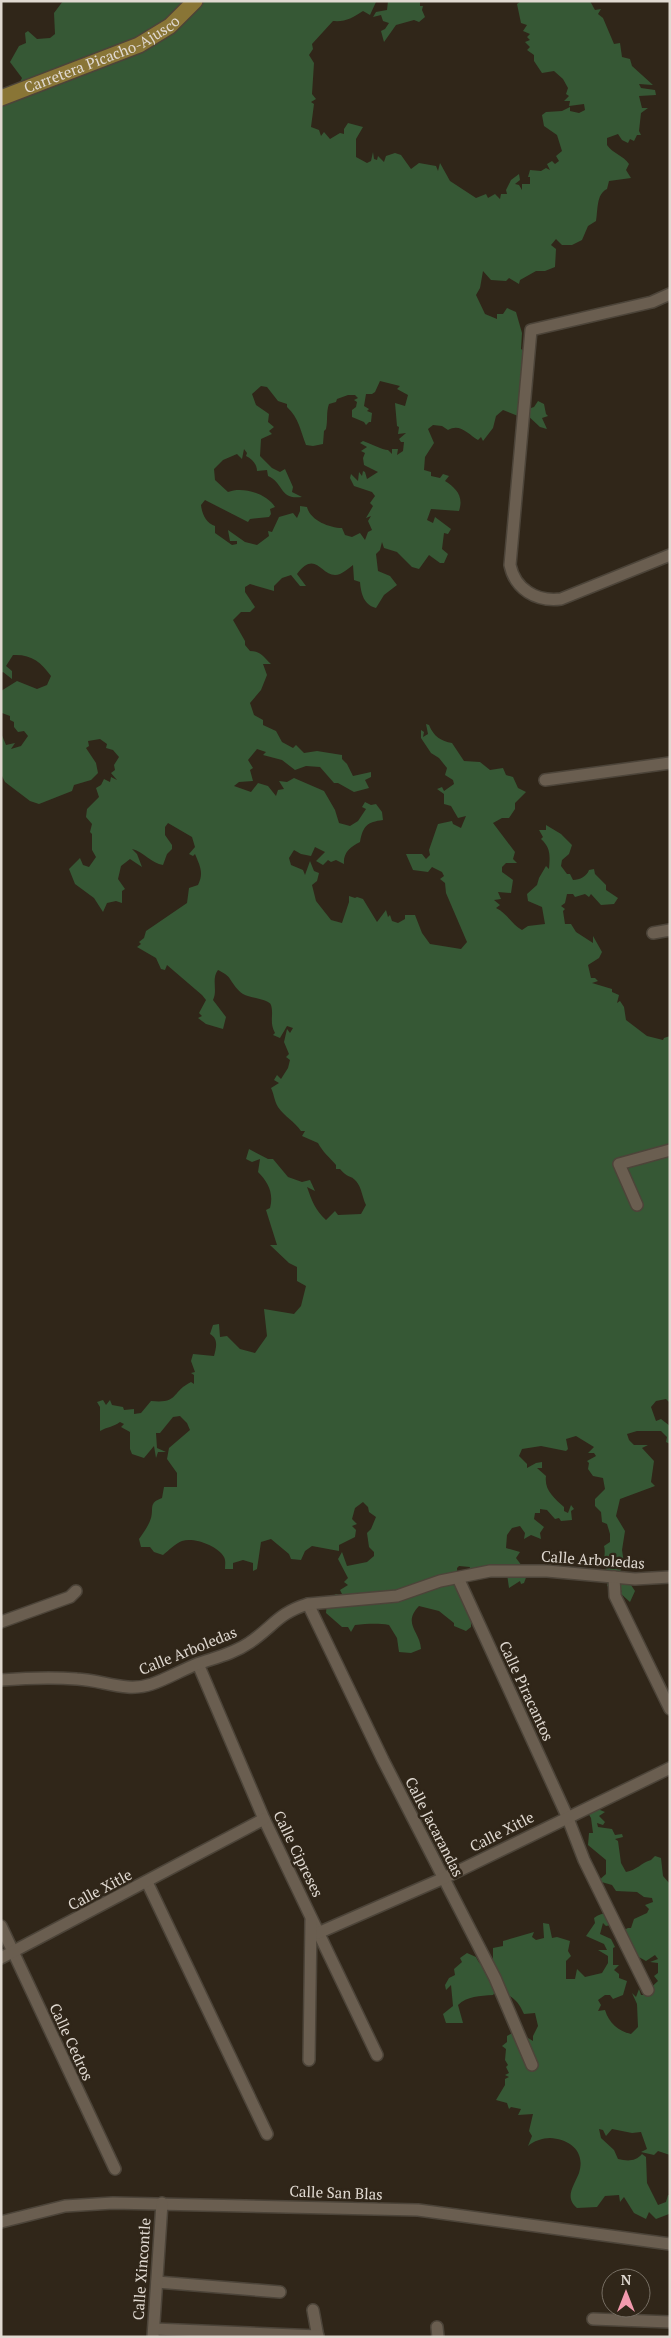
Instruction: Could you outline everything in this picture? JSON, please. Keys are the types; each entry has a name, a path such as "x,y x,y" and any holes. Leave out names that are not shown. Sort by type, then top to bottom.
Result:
{"main road":[{"name":"Carretera Picacho-Ajusco","path":"1,98 140,45 170,26 195,1"}],"street":[{"path":"670,294 652,302 531,330 510,565 512,576 519,585 535,597 548,601 561,599 670,555"},
{"path":"545,780 670,763"},
{"path":"653,932 670,930"},
{"path":"637,1206 619,1164 670,1150"},
{"name":"Calle Arboledas","path":"2,1677 78,1679 120,1688 137,1688 218,1658 249,1643 284,1613 308,1604 397,1596 458,1578 490,1571 547,1571 635,1579 670,1578"},
{"path":"614,1577 615,1596 670,1709"},
{"name":"Calle Piracantos","path":"458,1578 567,1816 584,1860 648,1990"},
{"path":"1,1622 70,1597 76,1591"},
{"name":"Calle Jacarandas","path":"308,1604 383,1760 495,1978 532,2065"},
{"name":"Calle Cipreses","path":"198,1664 264,1819 377,2055"},
{"name":"Calle Xitle","path":"318,1933 444,1878 567,1816 670,1768"},
{"name":"Calle Xitle","path":"1,1958 264,1819"},
{"path":"147,1882 267,2134"},
{"path":"309,2060 311,1915"},
{"name":"Calle Cedros","path":"1,1926 115,2169"},
{"name":"Calle San Blas","path":"1,2222 64,2206 162,2203 418,2210 670,2244"},
{"name":"Calle Xincontle","path":"153,2333 162,2203"},
{"path":"156,2282 280,2292"},
{"path":"153,2333 318,2336 313,2310"},
{"path":"594,2319 670,2322"}],"green space":[{"path":"63,1 376,2 370,15 363,11 349,19 333,21 312,44 313,49 309,55 314,63 312,94 316,99 311,102 314,104 311,127 319,130 321,136 324,132 330,139 340,133 344,134 344,129 348,123 363,127 356,139 356,157 367,163 371,161 373,152 374,159 377,160 378,156 384,162 386,156 395,153 401,155 411,169 419,163 436,166 438,171 440,163 450,181 476,198 486,194 488,198 495,194 500,199 501,194 507,194 506,190 511,180 519,174 520,180 515,184 519,185 522,190 522,184 530,184 530,177 528,177 530,170 541,171 546,168 550,170 547,164 552,161 555,164 559,161 556,156 562,151 557,135 544,126 542,115 546,112 562,111 570,107 570,111 579,113 585,110 584,104 569,106 570,101 564,101 569,96 566,94 568,88 563,79 554,71 542,73 534,61 534,55 527,50 530,47 525,42 530,40 527,37 530,34 523,31 527,25 521,23 517,4 521,1 590,1 595,10 601,9 598,14 603,18 614,44 620,43 622,57 630,59 632,66 653,85 639,84 641,88 655,90 656,95 639,96 642,108 648,108 641,113 639,131 641,135 637,135 634,141 630,139 628,143 622,140 618,134 607,138 609,148 624,158 629,164 626,170 631,178 609,181 607,189 603,191 599,199 596,221 588,226 582,240 572,245 562,245 556,239 551,245 556,249 555,267 545,271 536,271 520,280 519,284 509,278 506,281 491,280 483,271 480,288 476,295 485,314 497,319 497,314 503,314 507,308 516,312 522,333 521,349 527,353 528,409 534,407 538,401 544,404 548,416 542,418 547,429 540,427 525,413 518,416 503,410 496,416 493,428 483,441 481,437 478,440 467,432 456,428 448,430 442,426 433,425 428,429 434,443 425,457 424,470 431,472 431,476 440,478 443,474 449,476 445,481 456,490 460,497 459,511 431,509 427,520 433,523 435,517 451,529 448,534 444,533 442,549 448,554 444,563 440,563 429,555 419,569 412,567 397,552 384,548 382,542 380,550 376,554 378,571 390,576 397,585 384,595 376,608 366,602 362,595 360,582 354,580 353,565 340,574 334,575 315,564 310,564 297,574 306,586 300,586 291,575 282,578 274,586 274,591 250,584 245,587 245,592 255,607 250,612 241,612 233,620 250,651 259,653 271,664 263,664 267,675 261,690 250,703 254,715 263,720 263,725 276,731 282,742 293,748 296,745 304,753 317,751 342,755 342,759 353,776 371,772 371,777 365,780 369,788 354,792 338,783 334,783 320,767 306,766 295,770 282,760 263,755 266,752 257,749 248,760 253,768 250,770 253,781 239,782 234,786 251,792 258,783 268,786 276,796 278,790 284,789 279,781 287,782 294,778 324,791 335,810 339,823 350,826 358,821 366,809 362,807 365,802 371,805 376,804 382,812 383,820 373,822 364,829 360,842 350,848 346,854 344,864 336,860 331,862 328,860 323,865 316,861 325,852 315,847 311,856 294,850 289,858 291,865 303,870 305,875 310,861 314,871 319,873 317,881 312,885 316,901 331,920 342,923 349,902 349,896 357,897 363,899 377,922 386,910 388,917 390,915 392,921 398,923 405,919 405,915 415,915 422,933 430,944 461,949 467,942 446,893 445,883 440,879 444,876 442,872 432,867 428,872 413,870 406,854 422,854 426,859 430,855 429,850 438,824 452,821 453,824 461,828 466,816 458,818 451,806 444,804 444,794 437,789 442,787 444,791 454,784 453,780 445,775 447,768 439,758 431,753 421,738 421,730 424,732 423,737 428,734 426,724 429,725 438,738 452,743 464,761 480,762 490,770 503,768 506,775 513,777 518,788 526,792 515,803 515,809 509,818 502,818 493,823 515,852 513,859 517,863 506,863 502,867 502,872 513,880 511,893 498,892 501,899 494,900 500,905 496,908 522,930 528,926 545,924 542,907 528,901 527,894 537,885 546,866 549,869 549,852 541,839 543,837 539,830 546,830 546,825 561,834 572,845 569,854 562,860 561,866 567,874 570,874 573,880 576,880 585,876 589,870 594,869 595,874 606,885 606,890 618,898 614,904 601,905 591,894 589,897 585,894 575,897 573,894 567,894 565,903 561,906 565,909 563,911 565,924 571,924 576,932 593,943 593,936 602,952 599,958 588,965 591,978 595,978 598,981 592,983 612,989 612,992 619,995 617,1003 620,1001 624,1007 626,1020 647,1036 663,1040 670,1036 670,1403 666,1399 656,1401 651,1407 656,1421 661,1419 670,1426 670,1444 666,1442 667,1437 661,1431 637,1431 627,1434 629,1440 634,1445 648,1445 642,1448 654,1461 651,1482 655,1486 620,1499 616,1516 625,1531 622,1550 624,1563 620,1565 621,1570 618,1573 629,1582 635,1591 630,1602 620,1593 622,1591 607,1586 610,1573 604,1564 604,1546 610,1542 610,1534 607,1524 602,1522 601,1512 595,1506 595,1499 605,1489 603,1478 593,1476 588,1469 589,1463 587,1461 596,1456 594,1453 588,1453 594,1447 576,1436 566,1439 568,1449 566,1451 541,1446 522,1449 519,1456 527,1464 527,1468 542,1462 542,1468 537,1468 546,1476 550,1493 564,1507 564,1511 568,1513 571,1505 574,1509 571,1511 572,1520 561,1521 559,1518 555,1519 547,1510 540,1509 540,1513 535,1513 534,1519 544,1527 540,1533 541,1539 531,1535 524,1539 525,1533 520,1526 512,1528 507,1535 506,1548 520,1552 516,1558 522,1566 532,1572 528,1565 536,1568 537,1574 533,1578 527,1575 524,1583 521,1584 520,1581 509,1588 507,1574 494,1564 485,1577 477,1579 474,1575 471,1581 468,1573 470,1567 459,1566 457,1568 459,1587 464,1605 471,1616 471,1627 466,1631 454,1626 454,1623 439,1611 419,1606 414,1612 412,1623 421,1649 411,1653 399,1652 397,1638 389,1625 355,1625 351,1632 348,1627 342,1627 326,1613 327,1600 336,1594 343,1596 340,1590 348,1585 344,1582 348,1578 338,1559 342,1552 347,1566 367,1562 374,1556 374,1552 369,1547 367,1533 371,1529 376,1517 369,1512 368,1507 363,1502 355,1508 352,1519 357,1524 352,1526 356,1530 355,1537 339,1545 339,1551 312,1546 305,1551 301,1560 291,1559 289,1554 271,1539 261,1542 257,1569 253,1571 253,1563 243,1560 233,1563 233,1569 225,1569 225,1560 221,1553 217,1549 199,1541 182,1541 163,1555 154,1552 150,1547 141,1547 139,1539 150,1521 153,1504 162,1498 164,1487 177,1487 177,1473 167,1459 169,1448 190,1430 187,1423 180,1416 173,1417 160,1433 156,1433 157,1448 166,1452 158,1452 156,1458 154,1446 144,1458 132,1454 130,1449 130,1432 121,1427 124,1424 120,1422 100,1431 100,1407 97,1402 103,1400 106,1405 110,1400 112,1405 123,1407 124,1410 134,1409 134,1414 141,1413 151,1401 171,1399 191,1382 194,1384 194,1375 191,1373 195,1372 191,1361 193,1354 214,1356 216,1341 210,1334 213,1325 219,1324 220,1337 227,1336 240,1349 255,1353 267,1336 264,1309 294,1314 301,1306 306,1286 297,1281 297,1267 289,1263 270,1245 277,1245 266,1210 270,1208 271,1193 265,1180 258,1172 260,1159 252,1162 246,1159 249,1149 268,1159 273,1159 288,1177 302,1182 310,1180 315,1191 307,1187 311,1197 316,1209 326,1220 335,1211 338,1215 361,1214 366,1205 356,1181 340,1169 336,1169 336,1165 318,1143 302,1136 305,1131 301,1131 278,1107 271,1088 279,1083 274,1080 277,1075 281,1079 288,1068 290,1060 286,1057 289,1054 284,1042 287,1029 290,1033 293,1028 287,1026 280,1038 273,1035 275,1033 272,1025 270,1003 243,994 228,976 218,970 215,977 213,1000 226,1017 223,1029 206,1024 198,1018 202,1016 199,1013 206,1000 202,995 167,965 165,970 161,969 156,958 137,947 141,944 139,942 144,938 146,931 187,903 189,888 198,885 201,877 200,866 195,854 193,856 189,854 195,847 192,837 168,823 165,827 165,835 172,845 172,849 167,854 163,865 132,849 137,854 142,867 130,859 121,866 118,879 125,889 122,891 122,903 116,901 107,903 103,912 94,898 75,884 69,869 80,858 83,865 89,867 96,857 92,850 92,834 90,832 92,824 86,817 87,809 99,797 96,788 101,785 104,779 110,782 111,777 117,780 111,773 115,770 114,765 119,757 113,750 106,748 107,744 100,739 88,741 89,746 86,748 96,763 98,773 91,780 74,785 72,791 39,804 30,801 5,782 1,774 1,733 6,745 15,743 11,749 21,746 28,736 24,731 18,732 14,727 14,722 10,720 10,716 2,713 1,691 17,681 37,689 47,685 51,676 35,660 19,655 13,655 6,666 12,671 12,679 3,672 1,673 1,91 16,90 22,78 10,62 19,46 26,43 25,33 28,31 37,39 50,38 55,34 54,13","holes":["380,381 400,386 397,389 408,395 405,406 395,403 397,426 399,427 398,434 406,433 399,439 401,442 404,442 403,451 397,455 398,449 392,449 392,454 388,450 363,441 360,443 367,447 361,451 365,453 363,458 364,465 378,472 367,479 365,472 363,471 362,476 359,472 358,481 351,474 350,478 354,486 372,492 375,496 370,503 373,506 366,518 371,516 368,521 372,530 368,532 365,540 360,533 352,537 345,535 342,528 331,527 321,522 312,516 307,507 300,506 297,518 293,513 279,517 272,532 268,531 269,536 257,545 245,542 228,530 230,541 237,541 237,544 232,545 215,533 215,526 205,518 202,512 201,505 205,500 248,522 250,519 269,517 271,514 270,509 275,507 266,498 254,492 241,490 228,492 215,480 214,469 223,460 237,454 242,459 244,449 247,453 246,456 255,464 257,471 267,470 268,476 277,483 285,494 302,497 292,492 293,487 285,469 280,472 272,468 260,456 261,439 272,434 269,431 274,427 268,422 269,414 256,405 252,394 261,386 267,387 278,401 287,404 287,407 297,420 306,445 313,446 323,444 329,404 348,395 355,395 358,398 354,400 357,402 356,407 352,410 352,417 364,422 366,425 371,422 372,413 367,411 369,409 364,406 366,394 375,392"]},
{"path":"388,1 420,1 425,17 419,22 414,20 396,25 384,42 381,31 389,23 383,21 381,15 373,17 376,12 387,10"},
{"path":"595,1808 605,1812 599,1816 605,1822 603,1825 597,1823 598,1827 612,1829 615,1835 622,1834 623,1837 615,1839 618,1841 621,1863 626,1872 633,1870 655,1856 661,1858 663,1876 670,1884 670,2155 658,2151 654,2155 641,2152 647,2149 641,2132 632,2133 612,2129 606,2136 603,2130 599,2129 601,2138 614,2150 618,2159 631,2160 642,2154 646,2157 647,2183 658,2205 666,2202 668,2195 670,2195 669,2214 656,2219 649,2212 646,2219 634,2213 624,2197 620,2202 619,2195 605,2196 597,2207 577,2208 571,2200 571,2191 581,2165 578,2153 564,2141 550,2138 538,2140 528,2146 532,2136 529,2131 533,2114 518,2115 521,2109 511,2107 509,2109 507,2103 496,2100 505,2085 505,2079 509,2077 505,2075 509,2073 505,2060 506,2049 502,2046 507,2042 507,2036 512,2033 521,2042 528,2038 533,2041 533,2036 538,2026 535,2013 524,2014 513,1998 496,1991 493,1995 470,1998 458,2005 463,2023 446,2023 443,2014 453,2006 451,1985 446,1990 445,1985 449,1978 455,1975 454,1969 462,1962 460,1958 467,1953 476,1957 483,1965 493,1966 493,1948 503,1946 503,1941 534,1932 532,1937 536,1940 544,1938 543,1923 549,1924 552,1938 557,1937 570,1941 568,1951 571,1956 566,1961 566,1979 575,1979 577,1969 585,1977 602,1973 608,1963 608,1956 598,1950 607,1950 604,1944 586,1936 595,1923 594,1918 609,1913 619,1916 616,1924 606,1926 603,1923 600,1934 611,1939 615,1947 613,1948 613,1965 619,1965 614,1970 619,1974 619,1978 627,1981 623,1995 613,1999 610,1995 605,1995 598,2000 601,2005 598,2011 605,2010 612,2023 626,2033 631,2034 638,2027 637,2004 632,1993 636,1997 639,1989 641,1995 643,1995 658,1981 654,1976 658,1973 658,1963 650,1962 658,1959 655,1955 646,1961 637,1956 622,1931 631,1928 634,1919 647,1913 649,1909 645,1905 653,1902 652,1898 644,1897 637,1892 616,1891 612,1885 598,1881 606,1874 606,1860 588,1845 589,1833 593,1833 591,1818 588,1813"}]}
